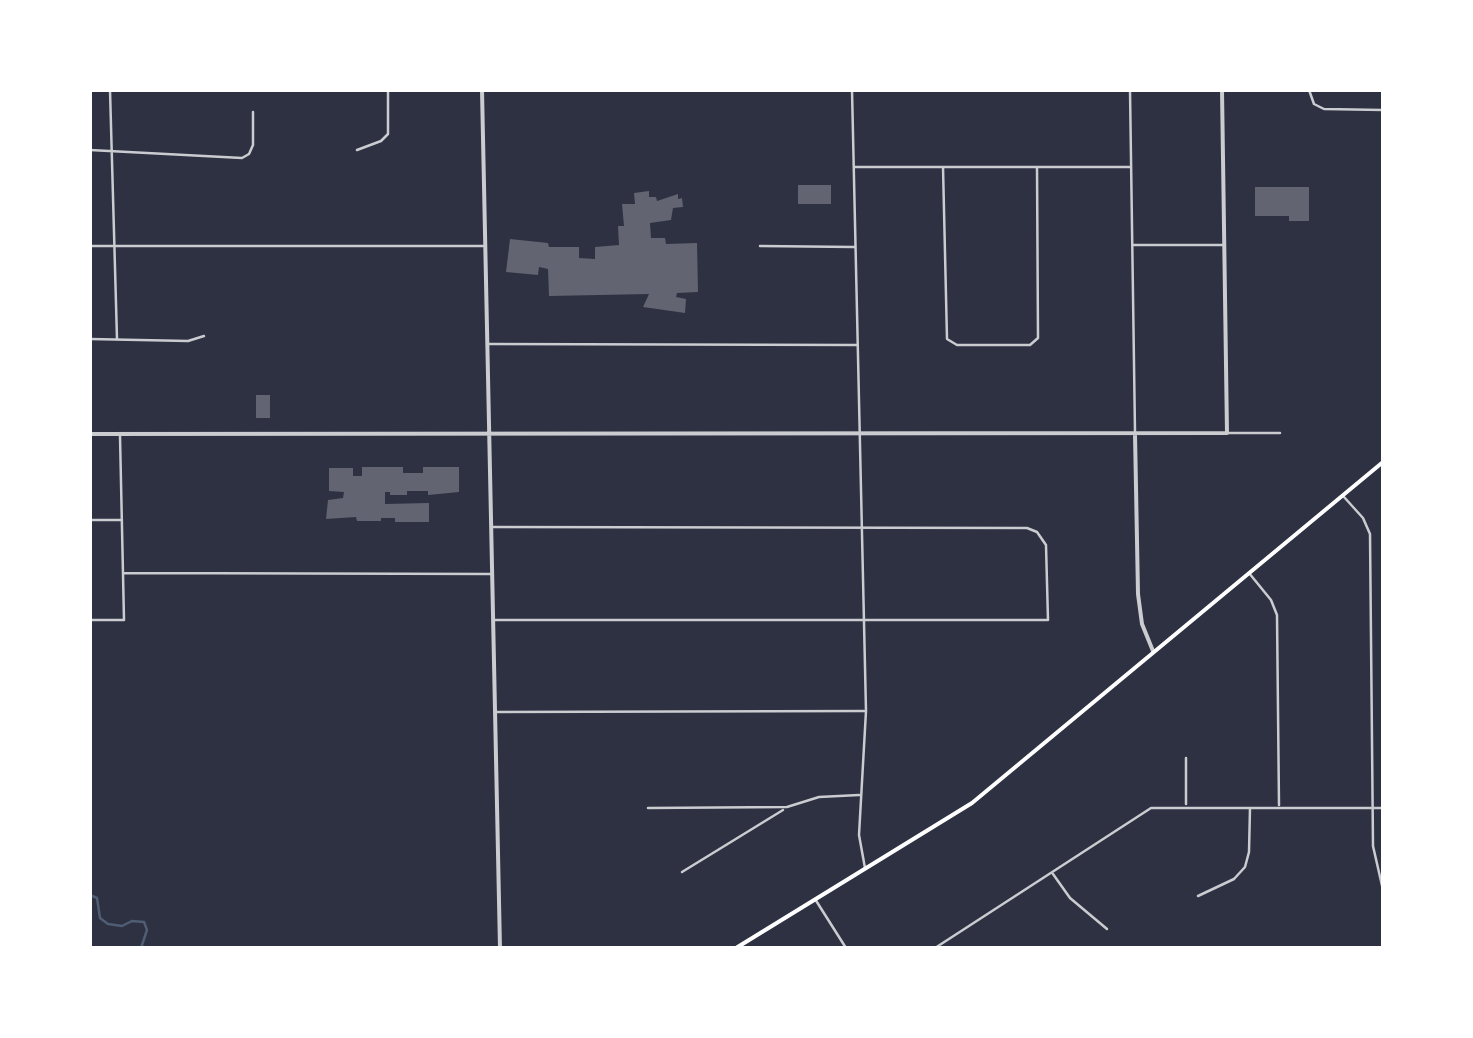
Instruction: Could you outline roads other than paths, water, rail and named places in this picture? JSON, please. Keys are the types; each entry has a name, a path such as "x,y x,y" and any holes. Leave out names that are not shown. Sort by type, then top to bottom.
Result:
{"main road":[{"path":"736,948 972,802 1383,462"}],"street":[{"path":"110,90 117,339"},
{"path":"358,150 388,134 388,90"},
{"path":"482,90 500,948"},
{"path":"852,90 866,710 860,835 865,869"},
{"path":"1130,90 1138,594 1142,624 1154,651"},
{"path":"1222,90 1227,433"},
{"path":"1310,90 1311,100 1324,109 1383,110"},
{"path":"90,150 242,158 252,150 254,112"},
{"path":"854,167 1131,167"},
{"path":"943,167 946,339 957,345 1036,342 1037,167"},
{"path":"1132,246 1224,245"},
{"path":"90,246 486,246"},
{"path":"760,246 855,247"},
{"path":"90,339 188,342 204,336"},
{"path":"488,344 857,345"},
{"path":"90,434 1280,433"},
{"path":"90,620 124,620 120,434"},
{"path":"1342,496 1363,518 1370,534 1374,859 1383,890"},
{"path":"90,520 122,520"},
{"path":"492,527 1034,530 1046,544 1048,620 494,620"},
{"path":"1249,573 1272,600 1276,614 1279,806"},
{"path":"124,574 493,574"},
{"path":"496,712 866,710"},
{"path":"1186,758 1186,806"},
{"path":"682,872 787,807 819,797 861,795"},
{"path":"935,948 1144,811 1159,806 1383,808"},
{"path":"1198,896 1228,883 1245,866 1250,852 1250,806"},
{"path":"648,808 787,807"},
{"path":"1052,873 1070,898 1107,930"},
{"path":"815,899 846,948"}],"waterway":[{"path":"90,895 97,898 100,918 108,924 144,922 147,930 141,948"}]}
